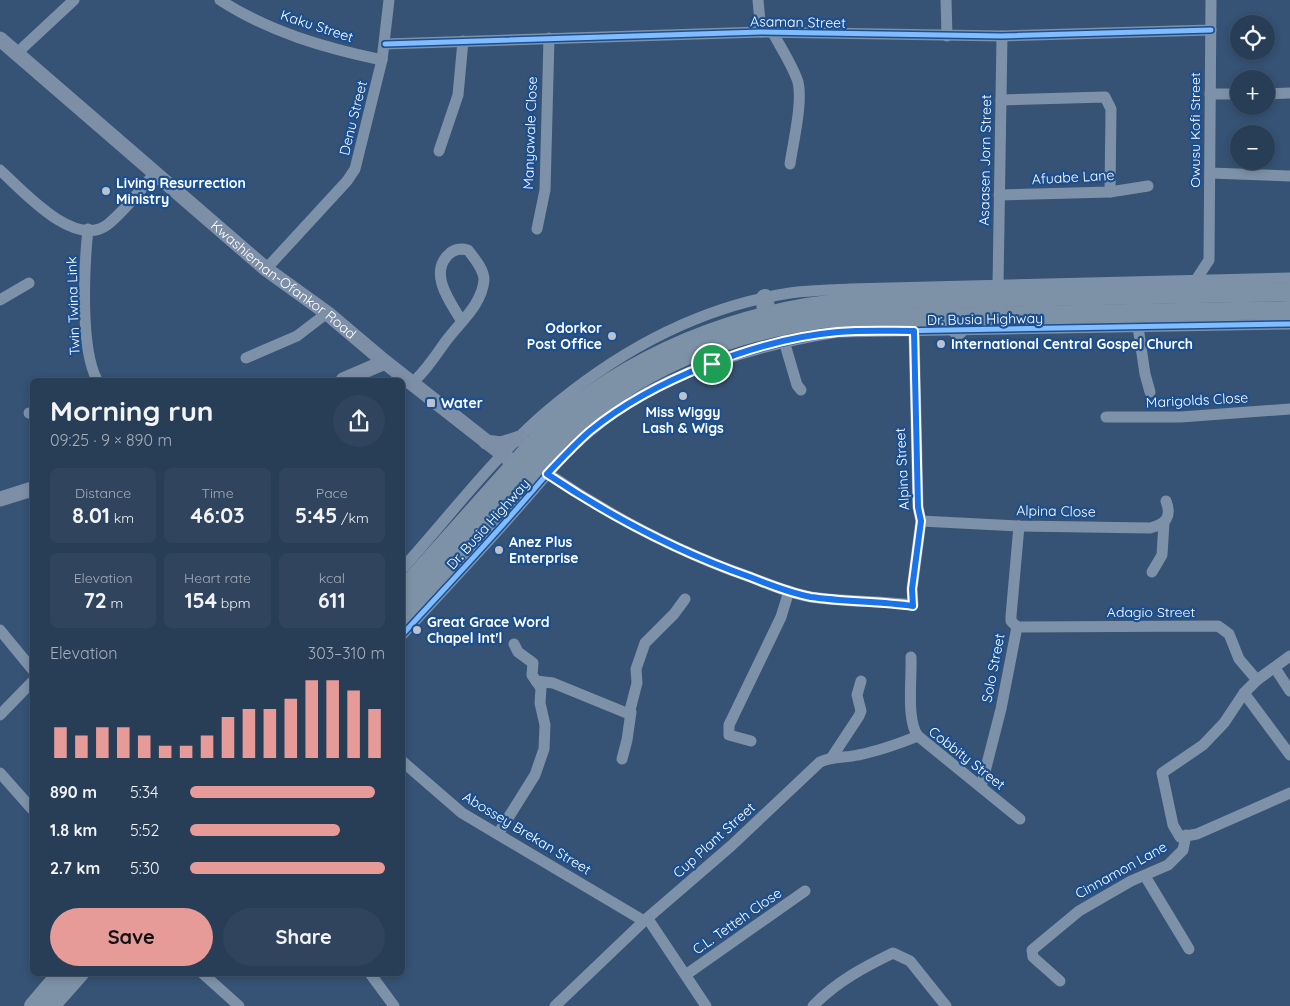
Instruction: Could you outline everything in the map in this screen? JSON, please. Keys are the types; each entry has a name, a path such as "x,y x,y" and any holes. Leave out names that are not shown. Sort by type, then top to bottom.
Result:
{"highway":[{"name":"Dr. Busia Highway","path":"405,588 542,434 578,404 615,378 658,355 726,327 765,307 856,302 1290,292"},
{"path":"1240,293 1245,296 1248,302 1246,308 1240,311"},
{"name":"Dr. Busia Highway","path":"515,465 561,438 598,406 638,380 701,349 752,332 823,319 944,316 1137,320 1240,311 1290,310"},
{"path":"944,316 958,331"},
{"path":"405,612 425,592 435,563 505,485 515,465"},
{"path":"33,1006 59,976"},
{"path":"51,1006 77,976"}],"main road":[{"name":"Kwashieman-Ofankor Road","path":"0,39 266,269 327,313 385,362 515,465"},
{"path":"347,378 385,362"},
{"path":"486,442 501,444 520,438"},
{"path":"0,500 30,490"}],"street":[{"path":"16,54 74,0"},
{"name":"Kaku Street","path":"220,0 247,16 310,42 382,60"},
{"name":"Denu Street","path":"266,269 347,181 355,169 382,60 389,0"},
{"path":"758,0 767,33 798,87 795,138 790,164"},
{"path":"946,0 947,36"},
{"name":"Owusu Kofi Street","path":"1209,260 1211,0"},
{"name":"Asaman Street","path":"385,44 767,33 1002,36 1211,30"},
{"name":"Asaasen Jorn Street","path":"998,285 1002,36"},
{"name":"Manyawale Close","path":"537,229 544,190 549,38"},
{"path":"439,151 458,95 463,41"},
{"path":"1210,94 1230,94"},
{"path":"1275,94 1290,94"},
{"path":"1001,100 1105,97 1111,109 1110,192"},
{"path":"0,170 55,218 77,228 88,229 105,226 155,173"},
{"path":"1210,173 1290,176"},
{"name":"Afuabe Lane","path":"999,195 1110,192 1148,186"},
{"name":"Twin Twina Link","path":"88,229 86,258 88,355 97,378"},
{"path":"412,383 425,372 462,322 479,297 484,280 481,269 468,250 459,248 448,254 441,268 443,290 462,322"},
{"path":"1196,280 1209,260 1222,280"},
{"name":"Dr. Busia Highway","path":"405,566 515,465 520,438 544,414 586,380 631,350 680,326 722,310 765,307 790,293 850,289 1290,278"},
{"path":"0,300 29,283"},
{"path":"246,358 297,336 327,313"},
{"path":"1137,320 1145,374 1150,392"},
{"name":"Dr. Busia Highway","path":"405,633 547,474 591,430 637,398 712,364 784,341 837,332 958,331 1137,320 1290,324"},
{"name":"Alpina Street","path":"789,591 853,602 913,606 912,589 921,521 918,507 914,413 914,331"},
{"path":"784,341 796,385 801,390"},
{"name":"Marigolds Close","path":"1106,417 1181,417 1290,409"},
{"path":"547,474 580,495 691,555 789,591 781,617 730,725 729,735 751,741"},
{"path":"1152,572 1162,555 1164,523 1168,518 1169,508 1166,501"},
{"name":"Alpina Close","path":"921,521 1144,529 1164,523"},
{"name":"Solo Street","path":"980,787 1001,709 1017,627 1011,622 1011,616 1019,526"},
{"path":"622,759 637,683 636,669 645,643 686,599"},
{"name":"Adagio Street","path":"1017,627 1218,626 1229,634 1239,659 1257,680"},
{"path":"0,630 30,667"},
{"path":"498,834 535,775 544,749 545,725 540,703 541,688 532,675 533,663 518,652 514,644"},
{"path":"1290,656 1257,680 1244,693 1224,723 1203,745 1162,773 1173,826 1180,837 1197,834 1290,793"},
{"path":"911,657 911,722 918,736"},
{"path":"1275,668 1290,692"},
{"path":"536,681 553,683 626,715 631,712"},
{"name":"Cup Plant Street","path":"555,1006 816,765 832,757 861,711 857,695 861,681"},
{"path":"0,715 30,684"},
{"path":"1244,693 1290,755"},
{"name":"Cobbity Street","path":"832,757 855,756 878,751 918,736 1020,820"},
{"name":"Abossey Brekan Street","path":"405,764 454,808 646,920"},
{"path":"0,773 30,805"},
{"name":"Cinnamon Lane","path":"1060,981 1033,957 1032,950 1079,911 1168,864 1179,856 1183,850 1186,835"},
{"path":"1146,876 1189,950"},
{"name":"C.L. Tetteh Close","path":"687,974 805,891"},
{"path":"646,920 687,974 706,1006"},
{"path":"812,1006 829,990 864,967 893,953 910,961 946,1006"},
{"path":"205,976 239,1006"},
{"path":"372,976 394,1006"}],"cycle path":[{"path":"385,44 761,32 1002,36 1211,30"},
{"path":"405,632 554,466 590,431 645,393 707,365 772,345 837,332 1290,324"}],"place":[{"name":"Living Resurrection Ministry","path":"106,191"},
{"name":"Odorkor Post Office","path":"612,336"},
{"name":"International Central Gospel Church","path":"941,344"},
{"name":"Miss Wiggy Lash & Wigs","path":"683,396"},
{"name":"Water","path":"431,403"},
{"name":"Anez Plus Enterprise","path":"499,550"},
{"name":"Great Grace Word Chapel Int'l","path":"417,630"}],"route":[{"path":"914,331 914,413 918,507 921,521 912,589 913,606 812,597 743,575 691,555 623,520 547,474 591,430 637,398 712,364 784,341 837,332 914,331"}]}
